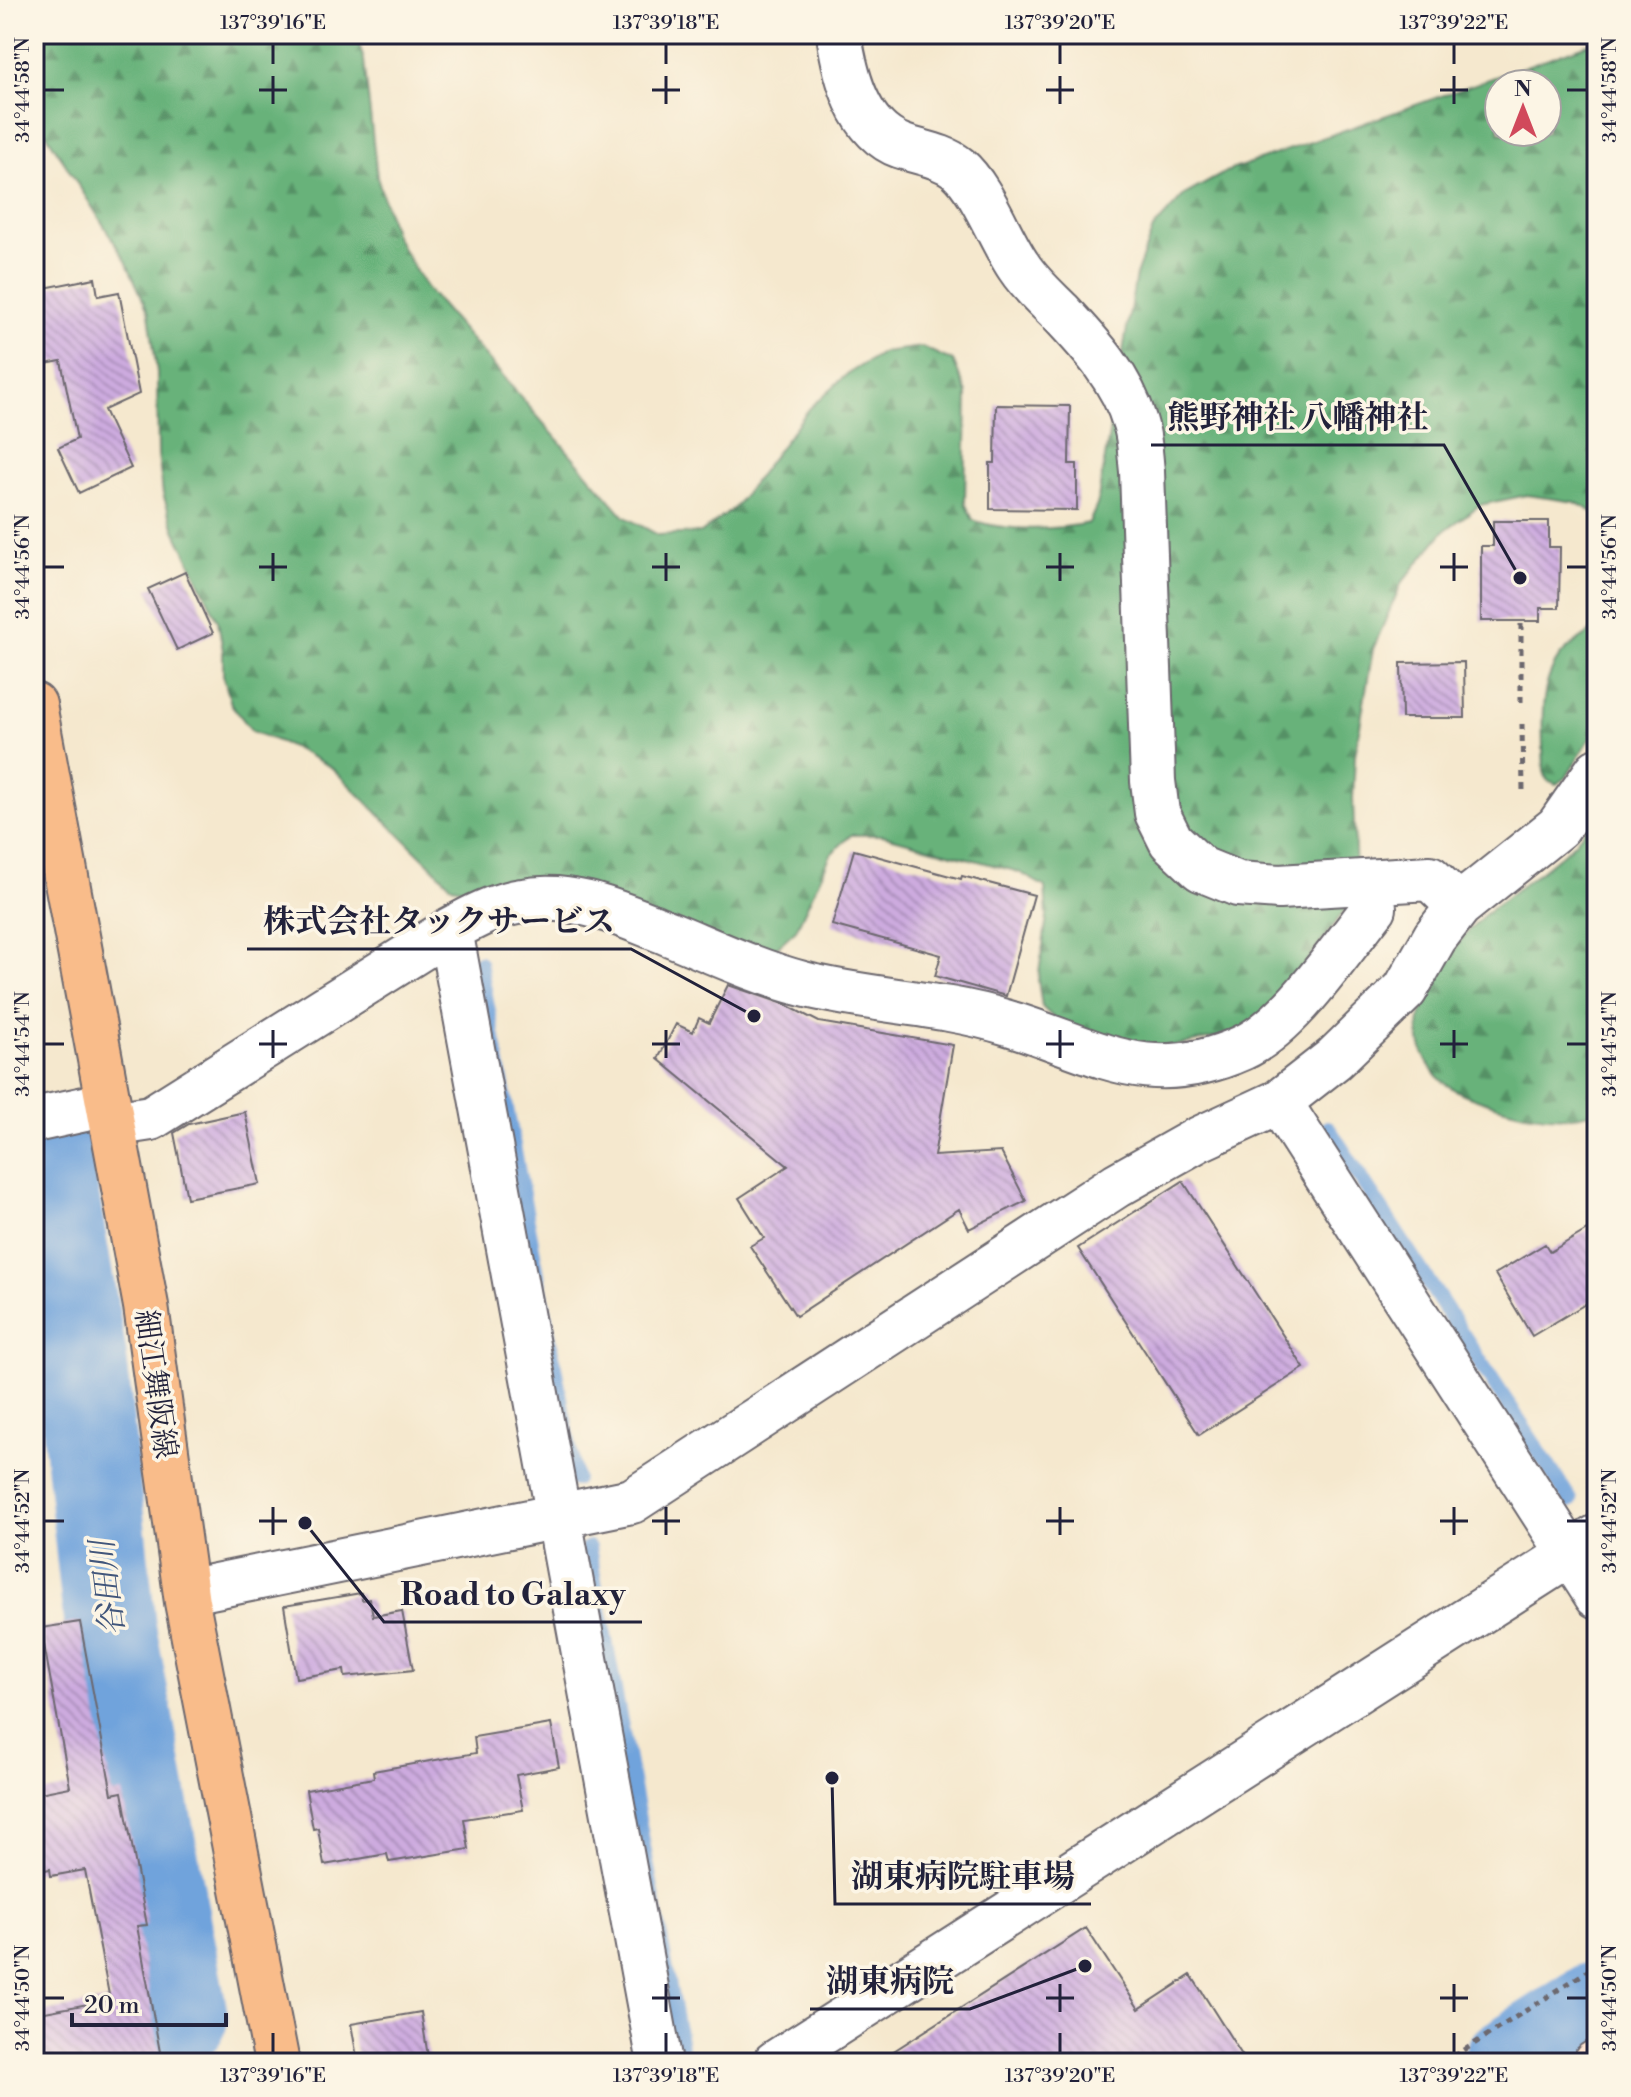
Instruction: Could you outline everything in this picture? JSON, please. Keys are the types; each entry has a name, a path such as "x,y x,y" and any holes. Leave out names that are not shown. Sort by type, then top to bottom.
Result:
{"main road":[{"name":"細江舞阪線","path":"34,705 146,1306 186,1592 277,2063"}],"street":[{"path":"839,34 843,60 856,98 871,124 893,143 941,158 959,169 972,184 1021,270 1088,342 1117,380 1136,424 1142,471 1153,781 1157,813 1171,841 1201,869 1238,884 1279,887 1430,878 1459,906"},
{"path":"186,1592 632,1501 1117,1185 1197,1140 1279,1102 1334,1059 1405,990 1435,937 1459,906 1558,827 1597,771"},
{"path":"34,1120 110,1114 151,1118 450,930 485,911 523,900 563,899 603,907 802,984 980,1015 1028,1029 1099,1057 1148,1067 1198,1064 1245,1047 1285,1018 1374,908 1372,882"},
{"path":"450,930 660,2063"},
{"path":"1279,1102 1584,1546 1597,1596"},
{"path":"775,2063 1584,1546"}],"path":[{"path":"1521,624 1521,702"},
{"path":"1522,724 1523,794"},
{"path":"1444,2063 1597,1965"}],"green space":[{"path":"34,34 356,34 364,60 377,177 395,236 426,288 625,517 658,535 701,533 734,508 809,409 846,375 883,352 922,347 953,361 967,393 965,503 973,520 1015,528 1089,523 1097,505 1136,275 1153,229 1184,195 1228,171 1483,81 1483,148 1563,148 1563,68 1520,68 1597,41 1597,514 1575,502 1527,495 1480,505 1444,531 1401,584 1373,649 1355,755 1356,875 1348,906 1274,1006 1238,1033 1149,1051 1062,1026 1042,1007 1038,980 1047,917 1045,887 1019,872 882,835 851,835 831,854 796,930 776,948 744,947 452,886 331,767 252,731 231,704 223,675 218,621 175,530 163,494 158,454 157,372 149,313 126,261 34,114"},
{"path":"1597,627 1597,727 1566,778 1557,784 1547,780 1544,771 1542,725 1548,680 1562,654"},
{"path":"1597,814 1597,1111 1564,1117 1530,1114 1497,1106 1453,1089 1433,1071 1422,1047 1420,1021 1430,992 1455,949 1474,925 1563,853"}],"building":[{"path":"95,278 98,296 119,292 139,394 104,410 131,468 79,493 58,448 77,439 61,361 40,365 34,334 34,290"},
{"path":"996,405 1070,406 1069,464 1077,464 1077,510 990,509 990,463 995,463"},
{"path":"1493,521 1549,521 1549,547 1560,547 1559,608 1540,608 1540,621 1481,621 1481,546 1493,546"},
{"path":"185,572 213,633 177,650 148,589"},
{"path":"1464,662 1465,718 1402,718 1401,663"},
{"path":"854,850 1034,895 1006,996 935,976 941,955 832,925"},
{"path":"728,985 784,1004 819,1022 953,1045 934,1156 1001,1152 1026,1201 969,1229 959,1209 796,1316 750,1246 764,1238 739,1198 788,1166 658,1059 676,1024 693,1032 699,1018 709,1023"},
{"path":"245,1112 260,1184 187,1198 174,1133 189,1124"},
{"path":"1183,1181 1304,1368 1199,1435 1078,1248"},
{"path":"1597,1224 1597,1297 1532,1336 1495,1274 1545,1244 1550,1252"},
{"path":"361,1593 362,1600 370,1599 373,1616 402,1611 413,1670 345,1677 344,1670 296,1678 284,1606"},
{"path":"80,1622 112,1794 122,1792 147,1925 137,1926 162,2063 34,2063 34,2014 110,2000 85,1870 51,1876 50,1869 34,1872 34,1794 70,1787 41,1628"},
{"path":"551,1724 559,1767 516,1775 523,1810 464,1819 469,1849 389,1862 387,1854 324,1865 318,1828 313,1829 306,1790 374,1778 373,1771 476,1753 474,1737"},
{"path":"1086,1928 1139,2009 1191,1975 1247,2063 875,2063"},
{"path":"421,2012 429,2063 358,2063 351,2024"}],"waterway":[{"path":"479,963 575,1479"},
{"path":"1328,1128 1570,1500"},
{"name":"谷田川","path":"46,1156 81,1359 110,1628 182,2017"},
{"path":"588,1548 683,2063"},
{"path":"1509,2063 1597,2007"}],"place":[{"name":"熊野神社 八幡神社","path":"1520,578"},
{"name":"株式会社タックサービス","path":"754,1016"},
{"name":"Road to Galaxy","path":"305,1523"},
{"name":"湖東病院駐車場","path":"832,1778"},
{"name":"湖東病院","path":"1085,1966"}]}
